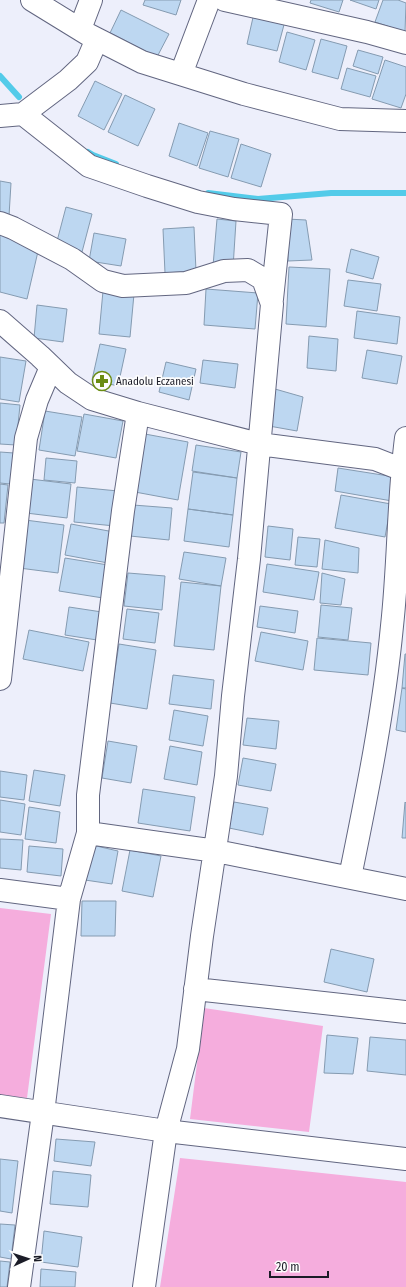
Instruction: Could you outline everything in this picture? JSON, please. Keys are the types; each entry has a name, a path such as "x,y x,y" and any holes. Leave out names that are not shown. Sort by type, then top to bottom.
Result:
{"street":[{"path":"32,0 88,34 142,62 244,94 340,119 406,121"},
{"path":"0,116 22,114 68,80 87,62 91,0"},
{"path":"181,74 210,0"},
{"path":"225,0 367,32 406,43"},
{"path":"22,114 89,166 198,202 234,209 281,214 249,560 233,696 226,776 202,936 188,1049 166,1131 144,1287"},
{"path":"0,223 13,228 72,259 103,281 123,286 186,283 224,271 248,270 263,279 272,304"},
{"path":"0,321 68,383 92,399 138,413 259,444 375,459 404,471"},
{"path":"0,679 26,438 37,400 51,367"},
{"path":"19,1287 43,1113 68,899 88,833 88,795 123,511 138,413"},
{"path":"350,877 367,795 382,707 392,625 406,438"},
{"path":"88,833 216,850 406,889"},
{"path":"0,890 68,899"},
{"path":"195,989 406,1012"},
{"path":"0,1106 166,1131 406,1159"}],"shaded area":[{"path":"0,908 51,914 27,1098 0,1095"},
{"path":"204,1008 323,1026 309,1132 190,1119"},
{"path":"180,1158 406,1182 406,1287 160,1287"}],"building":[{"path":"145,0 181,0 176,15 143,5"},
{"path":"311,0 343,0 339,12 310,3"},
{"path":"350,0 379,0 376,9"},
{"path":"383,0 398,0 406,3 405,32 375,22"},
{"path":"121,10 169,34 157,57 110,33"},
{"path":"254,13 285,21 277,51 247,44"},
{"path":"287,32 315,40 306,70 279,62"},
{"path":"321,39 347,46 338,79 312,72"},
{"path":"358,50 383,57 378,74 353,66"},
{"path":"385,60 406,67 406,94 401,108 372,99"},
{"path":"347,68 376,76 370,97 341,89"},
{"path":"95,81 122,94 104,130 78,116"},
{"path":"125,95 155,109 138,146 108,132"},
{"path":"179,123 208,133 197,166 169,156"},
{"path":"210,131 239,139 228,177 199,168"},
{"path":"241,144 271,154 261,187 231,178"},
{"path":"0,181 11,183 9,216 0,214"},
{"path":"66,207 92,214 82,252 56,245"},
{"path":"217,219 236,221 233,268 213,266"},
{"path":"287,219 306,220 312,260 288,261"},
{"path":"194,227 196,271 165,273 163,229"},
{"path":"0,230 39,247 27,299 0,292"},
{"path":"94,233 126,239 121,266 89,261"},
{"path":"351,249 379,257 373,279 346,272"},
{"path":"289,267 330,269 326,327 286,324"},
{"path":"348,280 381,284 377,311 344,306"},
{"path":"206,289 258,293 255,329 204,325"},
{"path":"103,291 134,294 130,337 99,334"},
{"path":"37,305 67,309 63,342 34,338"},
{"path":"357,311 400,317 397,344 354,338"},
{"path":"309,336 338,339 336,371 307,368"},
{"path":"100,344 126,349 118,386 92,380"},
{"path":"367,350 402,356 397,384 362,378"},
{"path":"0,357 26,361 19,402 0,399"},
{"path":"203,360 238,364 235,388 200,383"},
{"path":"166,362 196,369 189,400 159,392"},
{"path":"275,389 303,397 297,431 269,426"},
{"path":"0,403 20,405 16,445 0,444"},
{"path":"45,411 82,417 75,456 39,450"},
{"path":"84,414 123,421 116,458 77,451"},
{"path":"145,434 188,442 178,500 135,492"},
{"path":"196,445 241,452 237,478 192,471"},
{"path":"0,452 14,453 10,484 0,483"},
{"path":"46,458 77,461 75,483 44,480"},
{"path":"338,468 395,477 392,501 335,491"},
{"path":"193,472 237,478 233,515 188,509"},
{"path":"30,479 71,484 67,518 26,513"},
{"path":"0,484 8,485 4,523 0,523"},
{"path":"77,487 118,491 115,526 74,522"},
{"path":"341,495 391,504 385,537 335,528"},
{"path":"133,505 172,508 169,540 130,536"},
{"path":"188,509 233,515 229,547 184,541"},
{"path":"25,520 64,525 58,573 19,568"},
{"path":"71,524 114,532 108,563 65,555"},
{"path":"268,526 293,529 290,560 265,557"},
{"path":"298,537 320,539 317,567 295,565"},
{"path":"325,540 359,548 358,573 322,569"},
{"path":"184,552 226,558 221,586 179,579"},
{"path":"65,558 108,565 103,598 59,591"},
{"path":"267,564 319,572 314,600 263,592"},
{"path":"128,573 165,576 162,610 124,606"},
{"path":"322,573 345,579 341,605 320,603"},
{"path":"181,582 221,586 214,650 174,646"},
{"path":"321,605 352,608 348,640 318,637"},
{"path":"260,606 298,611 295,633 257,627"},
{"path":"69,607 102,612 97,640 65,635"},
{"path":"127,609 159,613 155,643 123,639"},
{"path":"29,630 89,642 83,671 23,659"},
{"path":"261,632 308,641 303,670 255,661"},
{"path":"317,638 371,643 368,675 314,670"},
{"path":"119,644 156,650 147,709 110,703"},
{"path":"405,654 406,688 402,688"},
{"path":"173,675 214,680 211,709 169,704"},
{"path":"402,688 406,689 406,732 396,730"},
{"path":"174,710 208,716 203,746 169,740"},
{"path":"247,718 279,721 276,749 243,745"},
{"path":"108,741 137,746 131,783 102,778"},
{"path":"170,746 202,752 197,785 164,779"},
{"path":"243,758 276,764 271,791 238,785"},
{"path":"34,770 65,775 60,806 29,801"},
{"path":"0,771 27,775 24,800 0,797"},
{"path":"143,789 195,797 190,831 138,823"},
{"path":"0,800 25,804 21,835 0,832"},
{"path":"234,802 268,808 263,835 229,828"},
{"path":"405,802 406,838 402,838"},
{"path":"29,807 60,812 56,843 25,839"},
{"path":"0,839 23,840 21,870 0,868"},
{"path":"92,845 118,851 112,884 85,880"},
{"path":"29,846 63,849 61,876 27,872"},
{"path":"130,850 161,856 153,897 122,891"},
{"path":"82,901 116,901 115,936 81,936"},
{"path":"331,949 374,959 367,992 324,982"},
{"path":"327,1035 358,1038 353,1074 324,1073"},
{"path":"370,1037 406,1040 406,1075 367,1071"},
{"path":"56,1139 95,1142 91,1166 54,1161"},
{"path":"0,1159 18,1161 12,1213 0,1211"},
{"path":"53,1171 91,1175 88,1207 50,1204"},
{"path":"0,1224 15,1225 11,1259 0,1257"},
{"path":"44,1231 82,1237 78,1267 41,1262"},
{"path":"0,1261 10,1262 7,1287 0,1287"},
{"path":"41,1269 76,1272 75,1287 40,1287"}],"waterway":[{"path":"0,76 19,97"},
{"path":"88,152 116,164"},
{"path":"208,193 258,199 331,193 406,193"}],"place":[{"name":"Anadolu Eczanesi","path":"102,381"}]}
